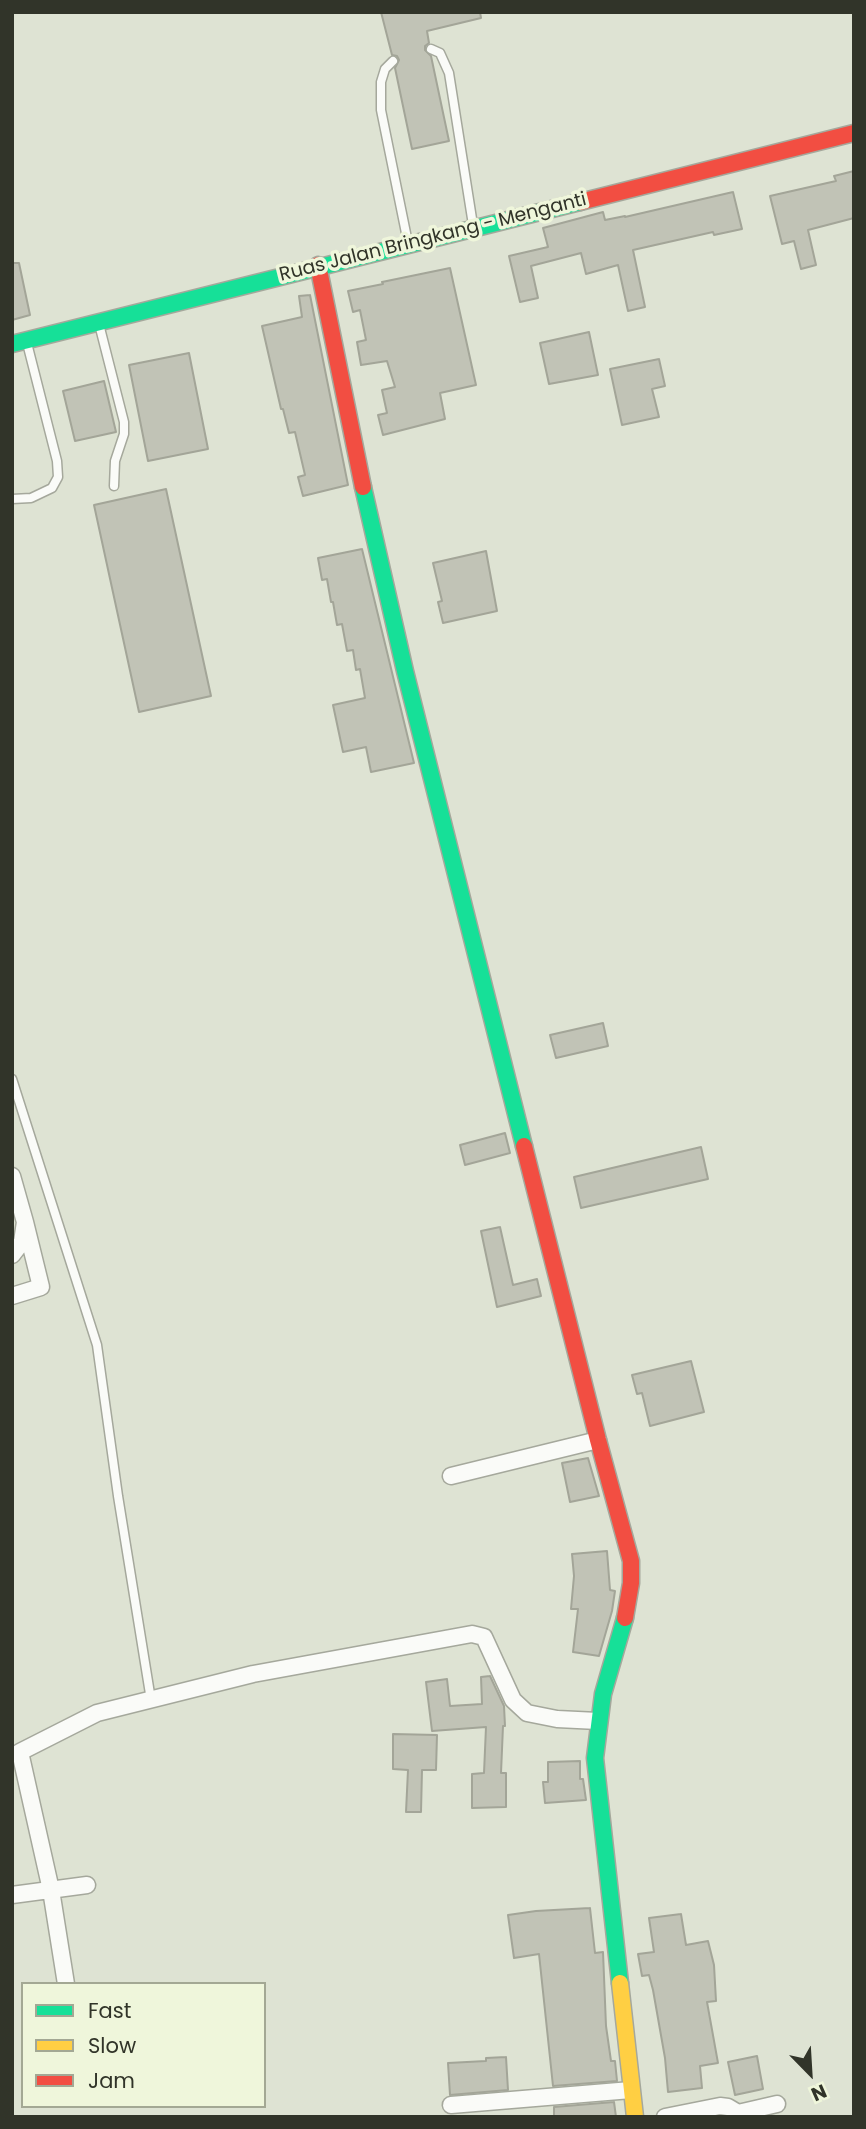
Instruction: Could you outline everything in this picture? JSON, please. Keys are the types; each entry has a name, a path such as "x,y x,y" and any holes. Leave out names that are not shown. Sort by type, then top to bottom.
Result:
{"street":[{"name":"Ruas Jalan Bringkang - Menganti","path":"20,342 318,265 473,229 854,133"},
{"path":"318,265 404,671 631,1561 626,1614 598,1721 595,1758 635,2117"},
{"path":"12,1176 41,1287 12,1296"},
{"path":"12,1255 22,1242 25,1222"},
{"path":"451,1476 598,1440"},
{"path":"66,1982 51,1890 16,1753 97,1713 253,1674 472,1634 484,1637 513,1700 527,1713 598,1721"},
{"path":"12,1895 87,1885"},
{"path":"451,2105 631,2090"},
{"path":"665,2117 720,2106 738,2113 777,2104"}],"lane":[{"path":"431,49 440,53 449,73 473,229"},
{"path":"393,61 385,69 381,82 382,110 408,243"},
{"path":"99,321 124,422 124,434 115,461 114,486"},
{"path":"12,499 32,498 52,488 58,477 57,461 20,342"},
{"path":"12,1079 97,1345 151,1700"}],"building":[{"path":"381,12 480,12 481,18 427,31 429,43 425,50 431,56 449,141 412,149 395,68 399,60 392,55"},
{"path":"854,171 854,218 808,230 816,265 801,269 794,241 782,244 770,196 836,181 834,176"},
{"path":"733,192 742,229 714,235 713,232 633,250 645,307 628,311 618,265 586,274 581,253 531,266 538,298 520,302 509,256 548,247 543,228 603,212 605,220 625,217"},
{"path":"12,263 19,263 30,315 12,320"},
{"path":"450,268 476,385 440,393 445,419 383,435 378,415 387,413 382,390 395,387 387,361 361,365 357,342 366,340 360,310 353,312 348,291"},
{"path":"310,295 348,485 303,496 298,477 305,475 295,432 289,433 281,409 262,326 302,317 299,296"},
{"path":"589,332 598,375 549,384 540,343"},
{"path":"189,353 208,449 148,461 129,365"},
{"path":"659,359 665,386 652,389 659,417 622,425 610,369"},
{"path":"104,381 116,432 75,441 63,391"},
{"path":"166,489 211,696 139,712 94,505"},
{"path":"362,549 414,763 371,772 366,747 343,752 333,705 365,698 360,669 356,670 353,650 347,651 342,624 337,625 327,579 322,580 318,558"},
{"path":"486,551 497,611 443,623 438,602 442,601 433,563"},
{"path":"603,1023 608,1046 556,1058 550,1035"},
{"path":"505,1133 510,1153 465,1165 460,1145"},
{"path":"701,1147 708,1179 581,1208 574,1177"},
{"path":"500,1227 513,1285 537,1279 541,1296 497,1307 481,1231"},
{"path":"691,1361 704,1412 650,1426 642,1393 637,1394 632,1375"},
{"path":"588,1458 599,1496 570,1502 562,1463"},
{"path":"607,1551 610,1590 615,1591 599,1656 573,1652 578,1609 571,1609 574,1576 572,1554"},
{"path":"490,1676 504,1706 501,1773 506,1773 506,1807 472,1808 472,1774 484,1773 486,1727 432,1731 426,1682 447,1679 450,1706 482,1704 481,1677"},
{"path":"393,1734 437,1735 436,1770 422,1770 421,1812 406,1812 408,1770 393,1769"},
{"path":"580,1761 580,1779 583,1779 586,1800 545,1803 543,1782 548,1782 548,1762"},
{"path":"590,1908 595,1953 603,1952 606,2026 617,2081 553,2086 539,1954 514,1958 508,1915"},
{"path":"681,1914 686,1945 708,1941 714,1965 716,2001 707,2002 718,2063 700,2066 702,2088 668,2092 653,1990 649,1975 642,1976 638,1954 654,1952 649,1918"},
{"path":"757,2056 763,2089 735,2095 728,2062"},
{"path":"506,2057 508,2090 450,2095 448,2063"},
{"path":"614,2102 616,2117 554,2117 554,2107"}],"traffic: fast":[{"path":"12,344 580,202"},
{"path":"363,487 405,671 524,1146"},
{"path":"620,1983 595,1758 603,1694 625,1618"}],"traffic: slow":[{"path":"620,1983 635,2117"}],"traffic: jam":[{"path":"580,202 854,133"},
{"path":"318,265 363,487"},
{"path":"524,1146 631,1561 631,1583 625,1618"}]}
